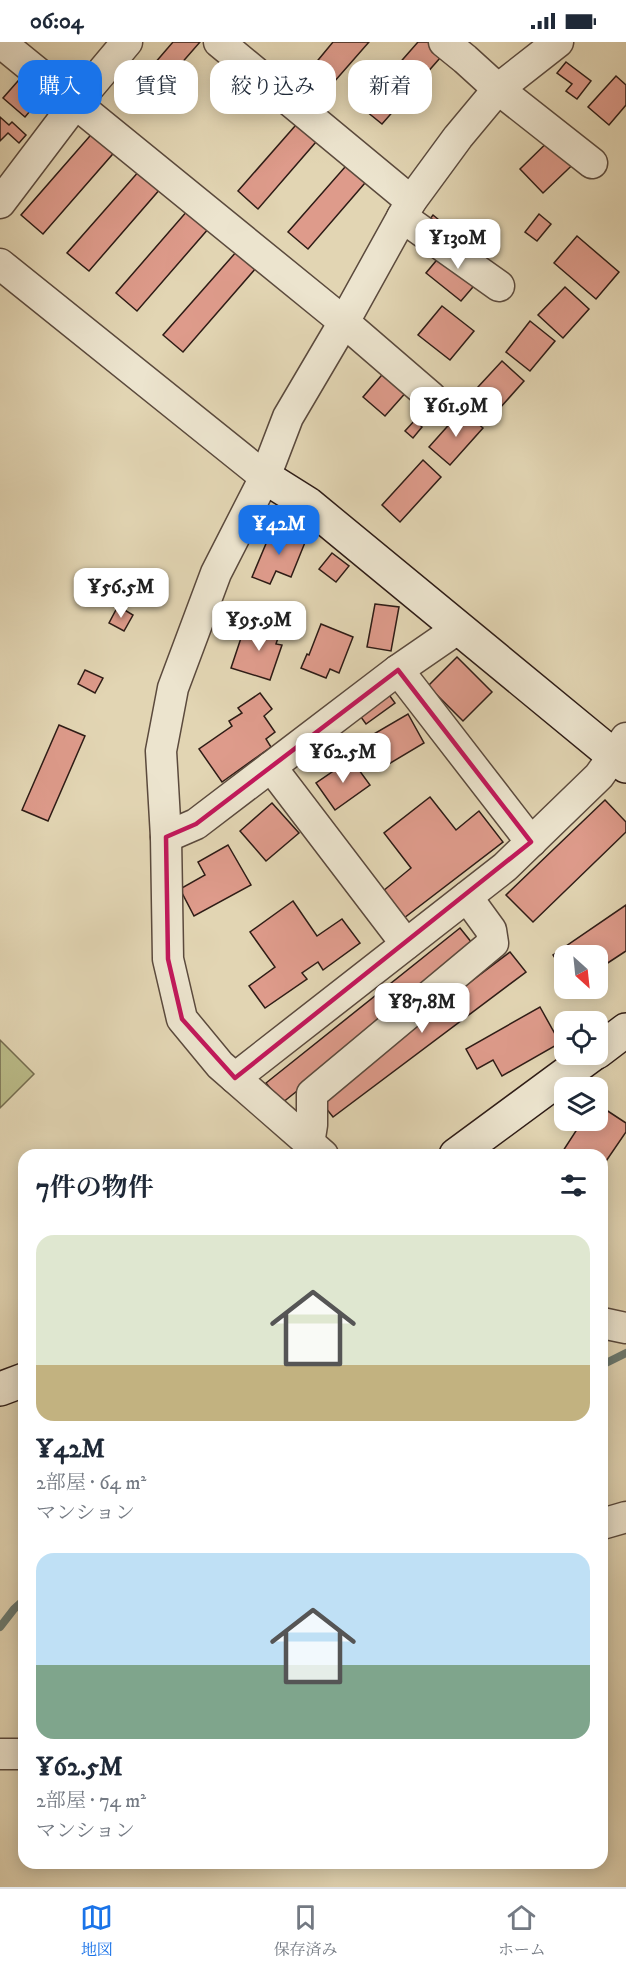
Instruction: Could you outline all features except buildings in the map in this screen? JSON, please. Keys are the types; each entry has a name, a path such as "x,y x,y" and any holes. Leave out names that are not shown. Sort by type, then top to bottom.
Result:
{"street":[{"path":"0,42 22,60"},
{"path":"102,72 127,42"},
{"path":"219,42 406,209 499,286"},
{"path":"444,42 498,89 592,163"},
{"path":"316,1149 220,1065 182,1019 168,959 166,837 161,751 173,688 216,573 265,477 288,417 344,322 406,209 458,137 498,89 558,42"},
{"path":"0,203 67,114"},
{"path":"87,114 344,322 432,397"},
{"path":"0,264 265,477 308,504 459,628 622,754 505,867 235,1078"},
{"path":"166,837 196,824 398,670 459,628"},
{"path":"398,670 531,842"},
{"path":"271,767 406,945"},
{"path":"316,1149 312,1125 312,1094 493,943 491,930 467,897"},
{"path":"608,1044 626,1030"},
{"path":"464,1149 578,1065"},
{"path":"608,1324 626,1328"},
{"path":"0,1389 18,1382"},
{"path":"608,1522 626,1517"},
{"path":"0,1754 18,1754"}],"highlighted area":[{"path":"398,670 531,842 235,1078 182,1019 168,959 166,837 196,824"}],"green space":[{"path":"0,1040 34,1074 0,1108"}],"waterway":[{"path":"608,1362 626,1353"},
{"path":"0,1627 18,1605"}]}
